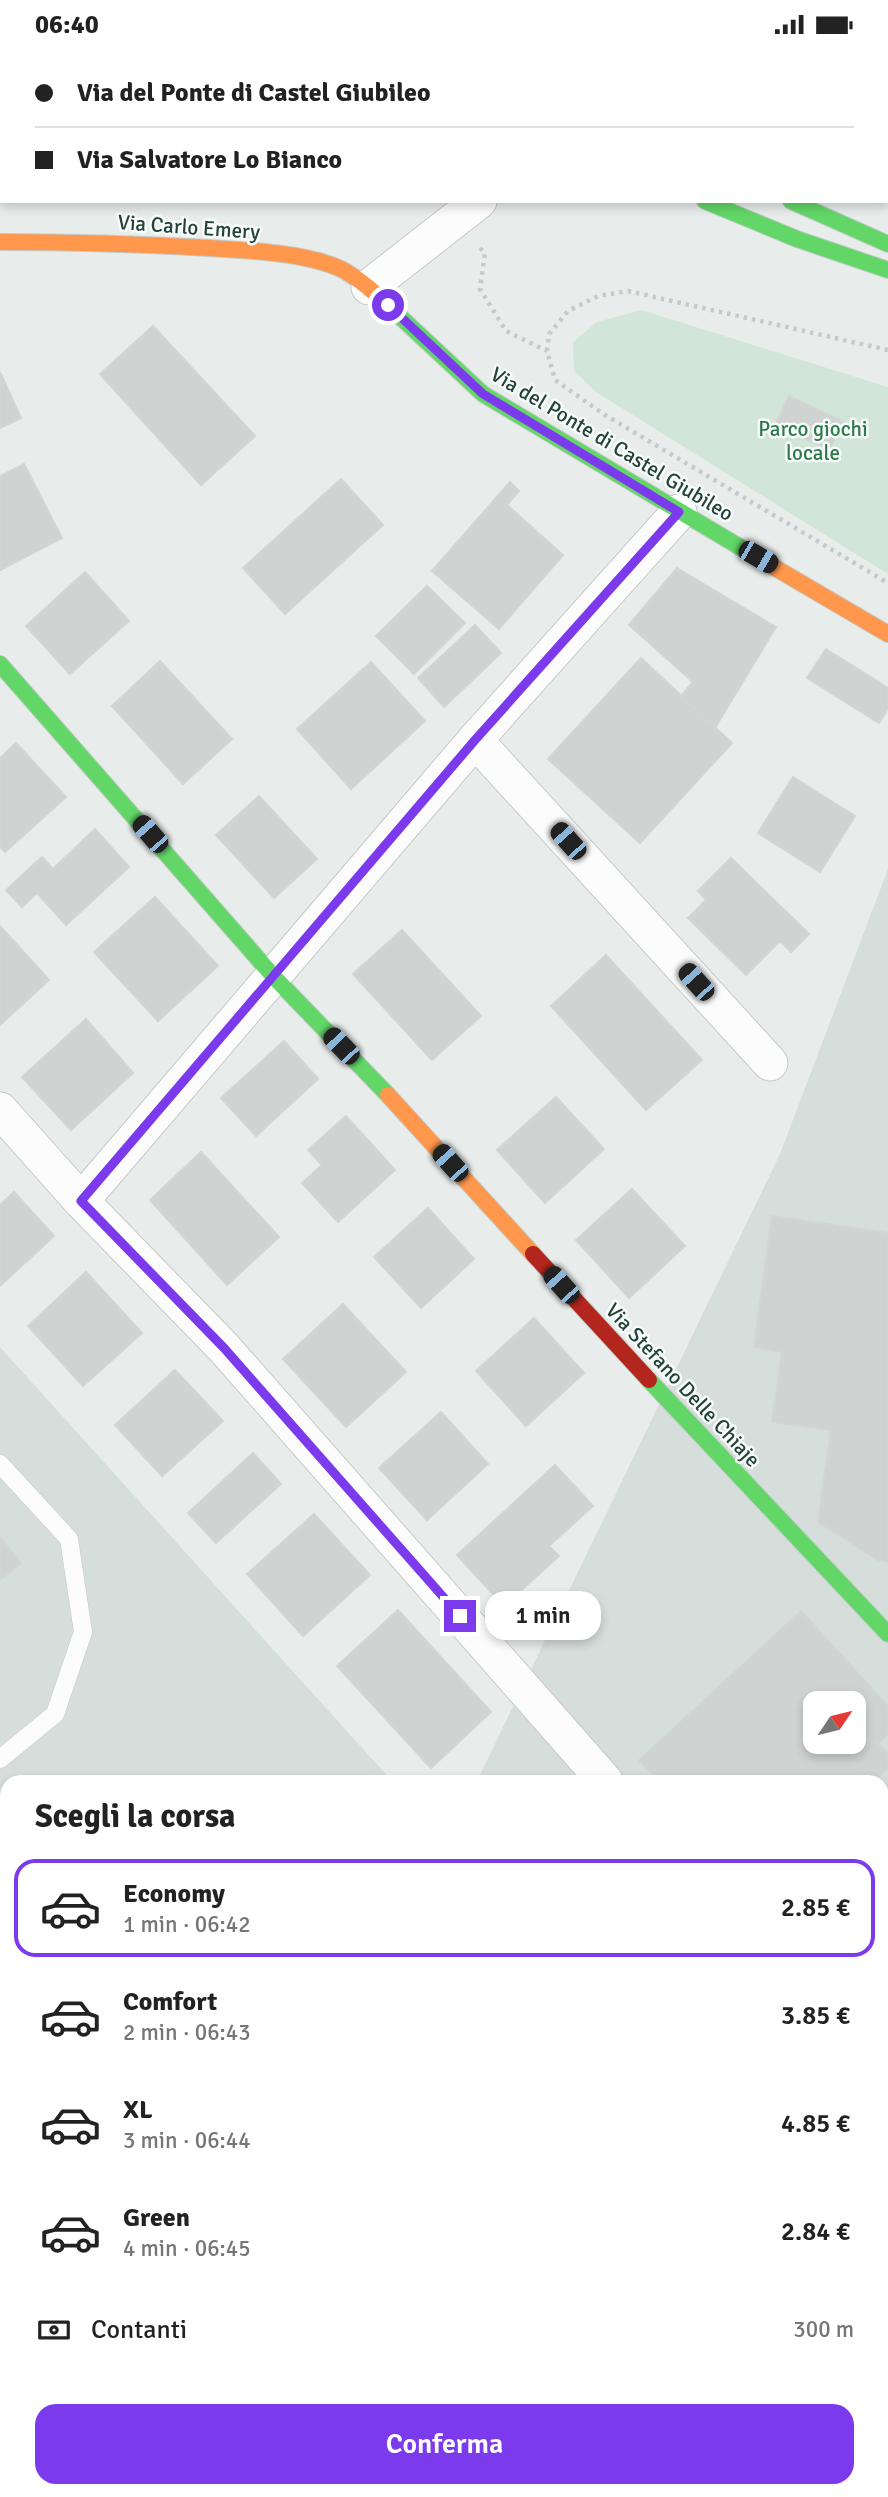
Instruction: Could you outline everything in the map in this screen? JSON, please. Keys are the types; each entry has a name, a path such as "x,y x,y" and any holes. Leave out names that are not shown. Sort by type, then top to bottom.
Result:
{"main road":[{"path":"710,203 807,243 888,269"},
{"path":"796,203 888,244"},
{"name":"Via Carlo Emery","path":"0,242 103,242 258,251 329,264 369,287"},
{"name":"Via del Ponte di Castel Giubileo","path":"369,287 483,394 888,633"},
{"name":"Via Stefano Delle Chiaje","path":"0,664 274,977 375,1081 598,1325 888,1634"}],"street":[{"path":"369,287 476,203"},
{"path":"81,1201 475,740 679,512"},
{"path":"475,740 770,1063"},
{"path":"0,1110 81,1201 224,1348 600,1775"}],"lane":[{"path":"0,1464 69,1539 83,1632 55,1714 0,1759"}],"path":[{"path":"478,245 485,253 480,289 506,331 547,351"},
{"path":"888,351 628,291 598,296 568,311 548,334 547,351 555,380 605,415 888,583"}],"shaded area":[{"path":"888,869 888,1775 480,1775 780,1154"},
{"path":"0,1347 387,1775 0,1775"}],"green space":[{"name":"Parco giochi locale","path":"641,310 888,387 888,574 596,392 574,371 573,342 597,322"}],"building":[{"path":"153,326 255,436 201,485 100,374"},
{"path":"0,372 21,418 0,428"},
{"path":"789,396 843,422 829,450 775,425"},
{"path":"24,464 62,538 0,570 0,476"},
{"path":"341,479 383,525 285,614 243,568"},
{"path":"510,482 519,491 507,505 563,555 499,629 432,571"},
{"path":"677,568 776,627 715,728 681,696 693,682 629,625"},
{"path":"85,572 129,621 70,674 26,626"},
{"path":"427,586 465,623 414,674 376,636"},
{"path":"475,625 501,653 444,707 418,678"},
{"path":"826,649 888,688 888,708 879,723 807,678"},
{"path":"641,658 732,743 640,843 548,759"},
{"path":"160,661 232,739 183,784 112,706"},
{"path":"371,662 425,721 351,789 297,729"},
{"path":"16,743 66,797 5,852 0,847 0,758"},
{"path":"793,777 855,816 820,872 758,833"},
{"path":"259,796 317,859 274,898 216,835"},
{"path":"95,829 129,867 66,925 37,893 22,907 6,890 42,857 53,869"},
{"path":"731,858 809,934 791,952 780,941 746,975 688,918 706,900 698,891"},
{"path":"155,897 218,966 158,1021 94,952"},
{"path":"0,926 49,980 0,1025"},
{"path":"402,930 481,1016 432,1060 353,974"},
{"path":"606,955 702,1060 646,1110 551,1006"},
{"path":"86,1019 133,1073 71,1130 22,1077"},
{"path":"284,1041 318,1079 256,1136 221,1098"},
{"path":"556,1097 604,1149 545,1203 497,1150"},
{"path":"346,1116 395,1170 338,1222 302,1183 322,1165 308,1150"},
{"path":"201,1152 279,1237 227,1285 150,1200"},
{"path":"632,1189 685,1246 629,1298 576,1240"},
{"path":"14,1192 54,1236 0,1286 0,1205"},
{"path":"428,1208 474,1259 421,1308 374,1257"},
{"path":"772,1216 888,1233 888,1562 878,1560 818,1522 831,1430 772,1422 782,1352 754,1347"},
{"path":"86,1272 142,1333 83,1386 28,1326"},
{"path":"343,1304 406,1372 346,1427 283,1359"},
{"path":"534,1318 584,1373 526,1426 476,1371"},
{"path":"175,1370 223,1421 162,1476 115,1425"},
{"path":"441,1412 488,1464 427,1520 379,1468"},
{"path":"253,1453 281,1484 216,1543 188,1513"},
{"path":"555,1465 593,1506 549,1546 559,1556 504,1606 457,1555"},
{"path":"314,1514 370,1575 303,1636 247,1574"},
{"path":"0,1537 21,1563 0,1580"},
{"path":"398,1610 491,1712 431,1768 337,1666"},
{"path":"801,1611 888,1706 888,1734 878,1743 888,1754 888,1768 880,1775 653,1775 639,1760"}],"traffic: fast":[{"path":"710,203 797,239 888,270"},
{"path":"796,203 888,244"},
{"path":"395,312 483,394 760,559"},
{"path":"0,664 274,977 388,1095"},
{"path":"649,1380 888,1634"}],"traffic: slow":[{"path":"0,242 258,251 312,259 349,273 395,312"},
{"path":"760,559 888,634"},
{"path":"388,1095 533,1254"}],"traffic: jam":[{"path":"533,1254 649,1380"}],"route":[{"path":"388,305 483,394 679,512 475,740 81,1201 224,1348 460,1616"}]}
